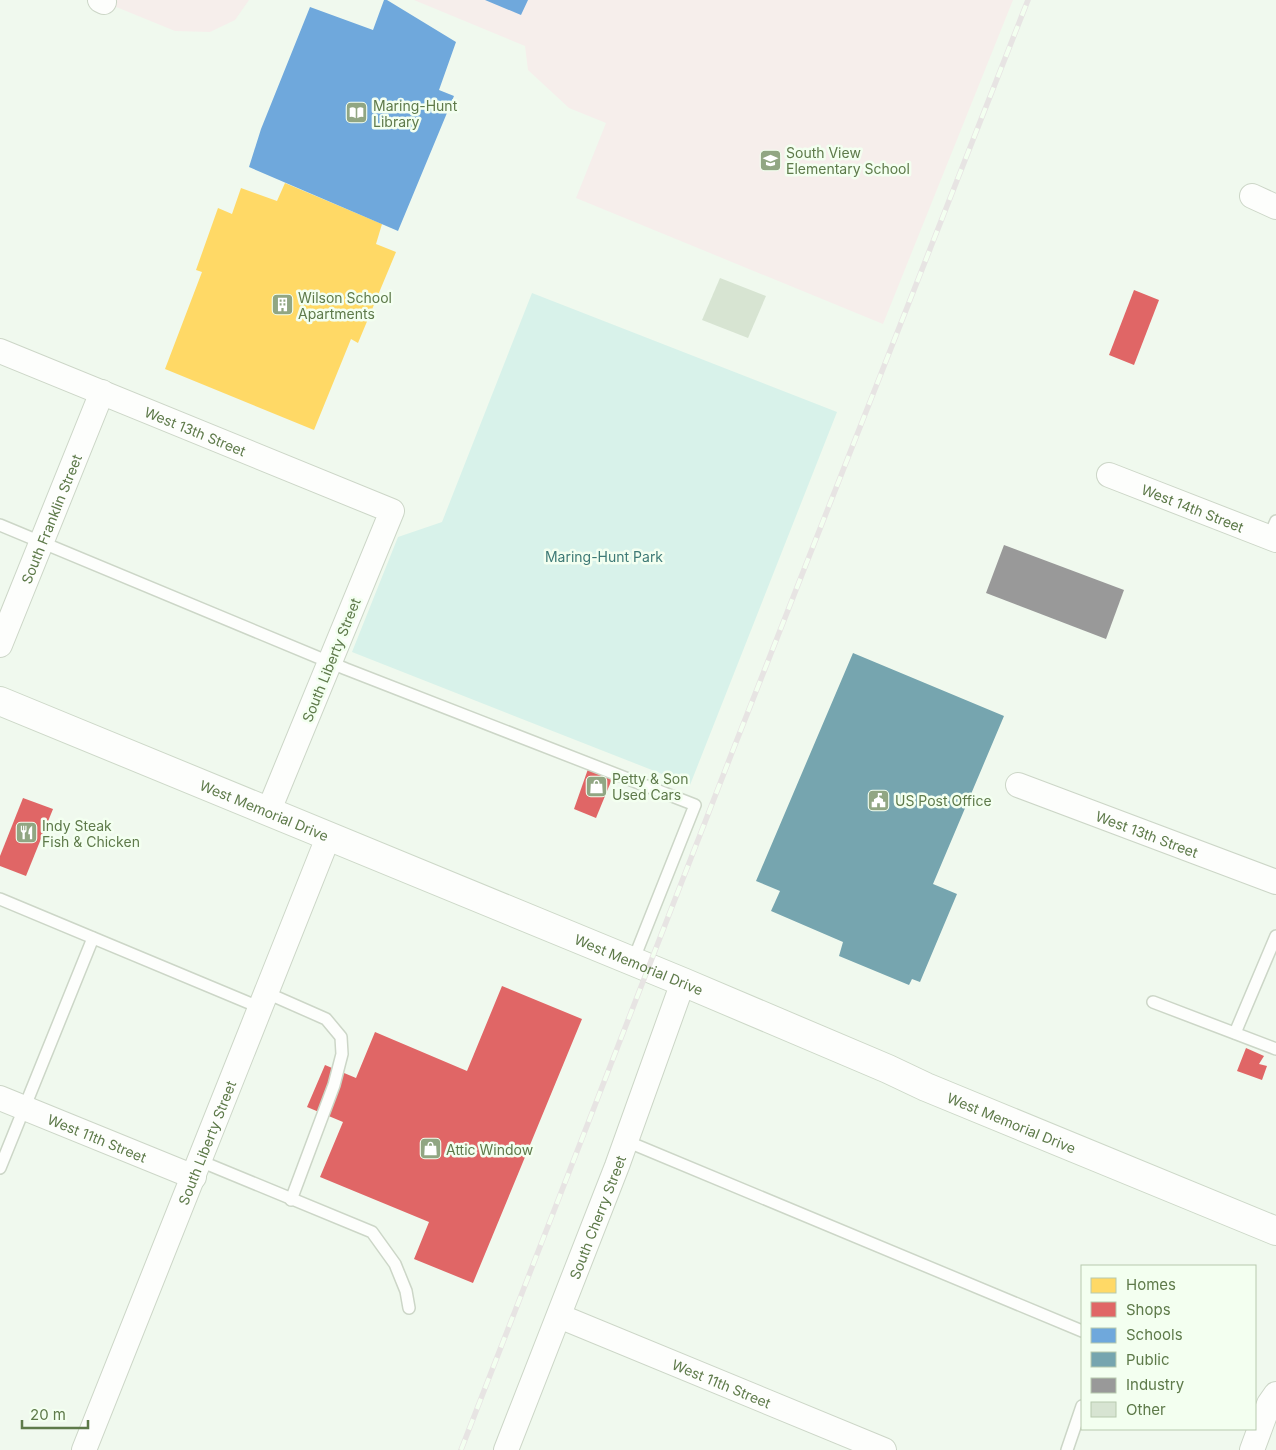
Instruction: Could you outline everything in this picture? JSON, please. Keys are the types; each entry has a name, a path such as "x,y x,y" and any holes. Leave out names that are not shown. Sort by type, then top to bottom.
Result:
{"main road":[{"name":"West Memorial Drive","path":"0,701 633,961 888,1069 926,1087 1276,1231"}],"street":[{"path":"1252,196 1276,207"},
{"name":"West 13th Street","path":"0,352 392,511"},
{"name":"South Franklin Street","path":"0,645 102,392"},
{"name":"West 14th Street","path":"1109,475 1274,532"},
{"name":"South Liberty Street","path":"269,810 392,511"},
{"name":"West 13th Street","path":"1018,785 1276,882"},
{"name":"South Liberty Street","path":"84,1450 329,835"},
{"name":"South Cherry Street","path":"506,1450 626,1141 683,982"},
{"name":"West 11th Street","path":"0,1098 197,1169"},
{"name":"West 11th Street","path":"559,1316 884,1450"},
{"path":"1252,1450 1267,1399"}],"lane":[{"path":"0,525 330,662 695,805 633,961"},
{"path":"0,899 93,938 264,1000 326,1019 341,1037 342,1054 334,1085 291,1200"},
{"path":"1235,1033 1276,936"},
{"path":"0,1168 93,938"},
{"path":"1153,1002 1276,1049"},
{"path":"626,1141 1081,1331"},
{"path":"197,1169 291,1200 372,1232 395,1264 406,1291 409,1308"},
{"path":"1067,1450 1081,1409"}],"shaded area":[{"path":"105,0 249,0 235,20 210,32 175,31 104,2"},
{"name":"South View Elementary School","path":"414,0 1013,0 883,324 576,198 606,123 569,108 528,70 525,46"}],"green space":[{"name":"Maring-Hunt Park","path":"532,293 837,412 690,785 352,652 398,537 442,522"}],"building: Homes":[{"name":"Wilson School Apartments","path":"285,183 382,224 376,244 396,252 358,343 351,339 314,430 165,369 202,272 196,270 218,208 232,214 241,188 277,201"}],"building: Shops":[{"path":"1134,290 1159,300 1134,365 1109,355"},
{"name":"Petty & Son Used Cars","path":"588,769 612,779 596,818 574,809"},
{"name":"Indy Steak Fish & Chicken","path":"23,798 53,809 26,876 0,866 0,856"},
{"name":"Attic Window","path":"502,986 582,1019 473,1283 414,1259 429,1222 320,1177 343,1122 307,1107 325,1065 356,1078 375,1032 467,1071"},
{"path":"1246,1048 1264,1056 1259,1064 1267,1066 1262,1080 1237,1071"}],"building: Schools":[{"name":"Maring-Hunt Library","path":"384,0 387,0 456,42 439,90 454,96 398,231 249,167 261,129 310,7 373,30"},
{"path":"485,0 528,0 521,15"}],"building: Public":[{"name":"US Post Office","path":"853,653 1004,716 933,884 957,894 920,982 912,979 909,985 839,956 843,942 771,911 780,891 756,881"}],"building: Industry":[{"path":"1004,545 1124,590 1106,639 986,593"}],"building: Other":[{"path":"720,278 766,296 748,338 702,320"}],"railway":[{"path":"461,1450 733,750 1028,0"}],"place":[{"name":"Maring-Hunt Library","path":"357,113"},
{"name":"South View Elementary School","path":"770,160"},
{"name":"Wilson School Apartments","path":"282,305"},
{"name":"Petty & Son Used Cars","path":"596,786"},
{"name":"US Post Office","path":"879,800"},
{"name":"Indy Steak Fish & Chicken","path":"26,833"},
{"name":"Attic Window","path":"430,1149"}]}
